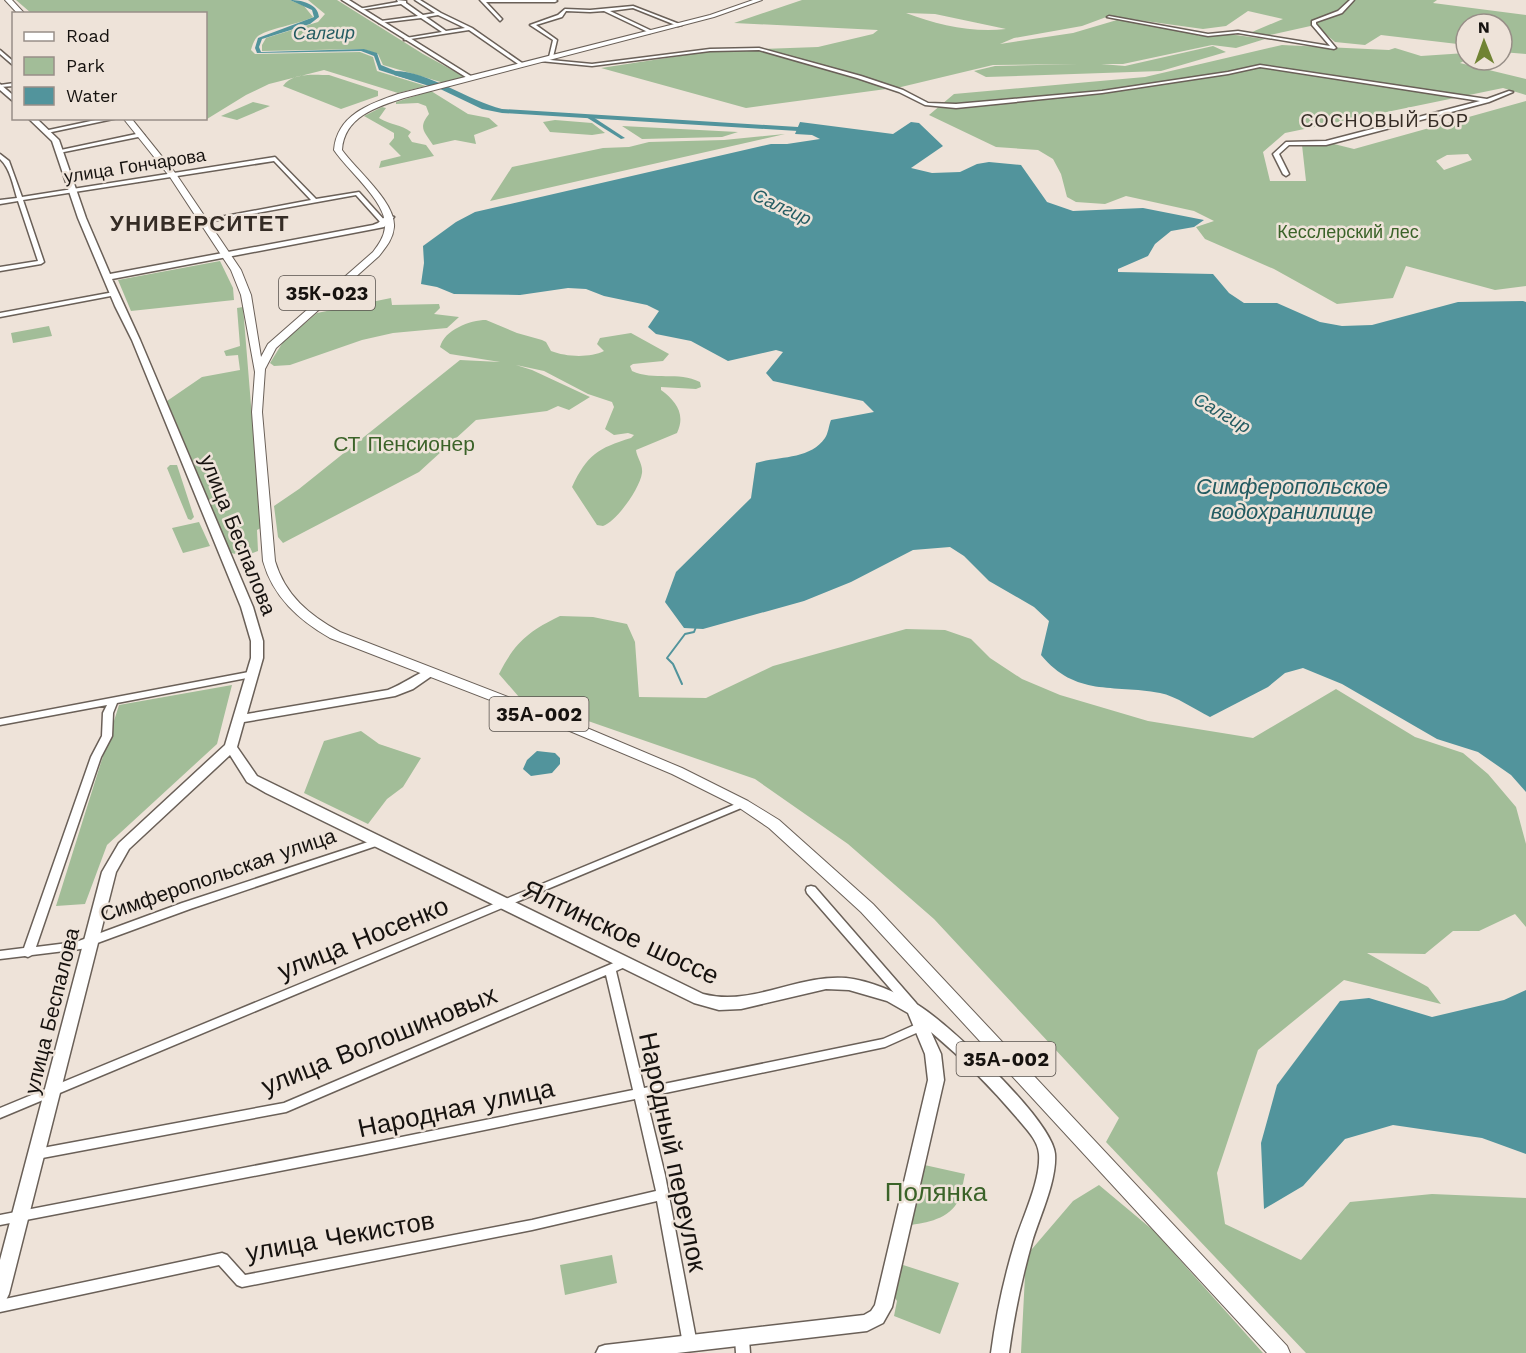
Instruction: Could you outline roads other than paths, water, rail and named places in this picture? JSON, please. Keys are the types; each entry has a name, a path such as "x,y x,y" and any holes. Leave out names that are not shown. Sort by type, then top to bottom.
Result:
{"main road":[{"path":"8,0 20,12"},
{"path":"345,0 471,78"},
{"path":"107,279 389,222 341,156 338,144 343,129 349,122 368,109 429,88 680,25 759,0"},
{"path":"1,86 11,97"},
{"path":"0,96 11,97"},
{"name":"улица Беспалова","path":"0,1294 109,872 124,846 231,747 254,674 257,657 257,641 247,607 136,340 107,279 55,140 33,120"},
{"path":"129,120 173,176 243,284 254,359 259,375"},
{"name":"35К-023","path":"254,359 370,256 380,245 389,222"},
{"name":"35А-002","path":"257,399 259,375 264,357 272,346 376,254 388,239 389,222"},
{"name":"35А-002","path":"254,359 269,561 278,582 298,609 322,628 354,644 570,726 676,771 743,804 787,835 867,908 1280,1353"},
{"path":"240,718 391,693 409,686 430,673"},
{"name":"Ялтинское шоссе","path":"231,747 252,779 261,785 503,904 616,966 699,999 719,1004 741,1003 826,982 872,989 892,997 917,1019 972,1058 998,1084 1040,1135 1047,1152 1046,1172 1010,1287 1003,1318 1000,1353"},
{"path":"218,759 229,757 240,760"},
{"path":"605,1353 690,1344 743,1346 867,1323 877,1317 883,1307 936,1080 931,1047 917,1019"}],"street":[{"path":"360,9 416,0 470,29 523,64"},
{"path":"483,1 555,0 565,10 635,8 680,25"},
{"path":"1110,17 1208,35 1238,33 1334,48 1314,21 1340,12 1352,0"},
{"path":"1435,0 1446,0"},
{"path":"401,1 446,33"},
{"path":"483,1 500,20"},
{"path":"635,8 640,2"},
{"path":"551,57 555,40 532,24 560,16 565,10"},
{"path":"605,10 650,32"},
{"path":"381,22 439,14"},
{"path":"406,39 470,29"},
{"path":"540,60 592,65 711,50 759,49 859,77 901,91 927,104 956,106 1102,92 1260,66 1487,101"},
{"path":"0,51 12,63"},
{"path":"1286,174 1276,154 1288,144 1326,143 1487,101 1510,92"},
{"path":"47,131 105,120"},
{"path":"59,151 141,135"},
{"path":"0,269 41,262 21,199 6,161 1,157"},
{"name":"улица Гончарова","path":"0,202 275,159 315,201"},
{"path":"204,222 357,193 389,222"},
{"path":"0,315 114,294"},
{"path":"0,722 254,674"},
{"name":"улица Беспалова","path":"28,953 96,757 107,736 108,713 113,700"},
{"name":"улица Носенко","path":"0,1113 743,804"},
{"name":"Симферопольская улица","path":"0,955 77,946 378,842"},
{"path":"811,890 917,1019"},
{"name":"Народный переулок","path":"616,966 640,1093 659,1175 690,1344"},
{"name":"улица Волошиновых","path":"37,1154 286,1107 616,966"},
{"name":"Народная улица","path":"0,1220 362,1150 885,1042 917,1019"},
{"name":"улица Чекистов","path":"0,1305 222,1259 242,1281 532,1225 661,1195"}],"water":[{"path":"290,0 313,6 319,17 310,24 262,39 259,47 261,52 364,49 377,53 381,65 420,81 440,84 429,86 379,70 374,56 361,51 257,53 255,48 258,38 314,17 312,10"},
{"name":"Симферопольское водохранилище","path":"800,122 893,134 911,122 919,123 943,146 911,168 932,173 960,172 977,164 989,162 1021,165 1047,202 1073,211 1143,208 1204,220 1194,227 1171,231 1155,244 1148,256 1118,269 1118,272 1213,274 1229,293 1244,303 1277,303 1320,322 1342,326 1372,325 1458,302 1526,302 1526,792 1511,775 1478,752 1437,739 1342,684 1303,668 1285,673 1268,687 1210,717 1179,700 1160,693 1081,683 1054,668 1041,655 1049,621 1034,607 989,581 964,556 950,547 913,550 851,582 804,601 703,629 684,628 665,602 676,572 751,498 756,463 802,454 819,445 825,438 831,420 874,412 863,401 773,381 766,373 783,352 776,350 728,361 691,341 656,334 648,327 659,311 647,305 604,296 586,289 568,288 520,295 454,294 421,284 424,263 423,246 456,222 475,212 771,144 820,139 812,135 795,134"},
{"path":"537,751 555,753 560,758 560,764 552,773 531,776 523,769 527,760"},
{"path":"1526,990 1526,1154 1482,1138 1393,1125 1345,1139 1303,1186 1264,1209 1261,1143 1277,1085 1340,1001 1369,998 1432,1017 1504,1000"}],"waterway":[{"name":"Салгир","path":"397,73 439,85 485,107 502,111 814,130"},
{"path":"588,116 623,138"},
{"path":"682,684 673,664 667,658 685,634 694,632 696,627"}],"district":[{"name":"СОСНОВЫЙ БОР","path":"1385,121"},
{"name":"УНИВЕРСИТЕТ","path":"200,223"}],"park label":[{"name":"Кесслерский лес","path":"1348,232"},
{"name":"СТ Пенсионер","path":"404,444"},
{"name":"Полянка","path":"936,1192"}]}
